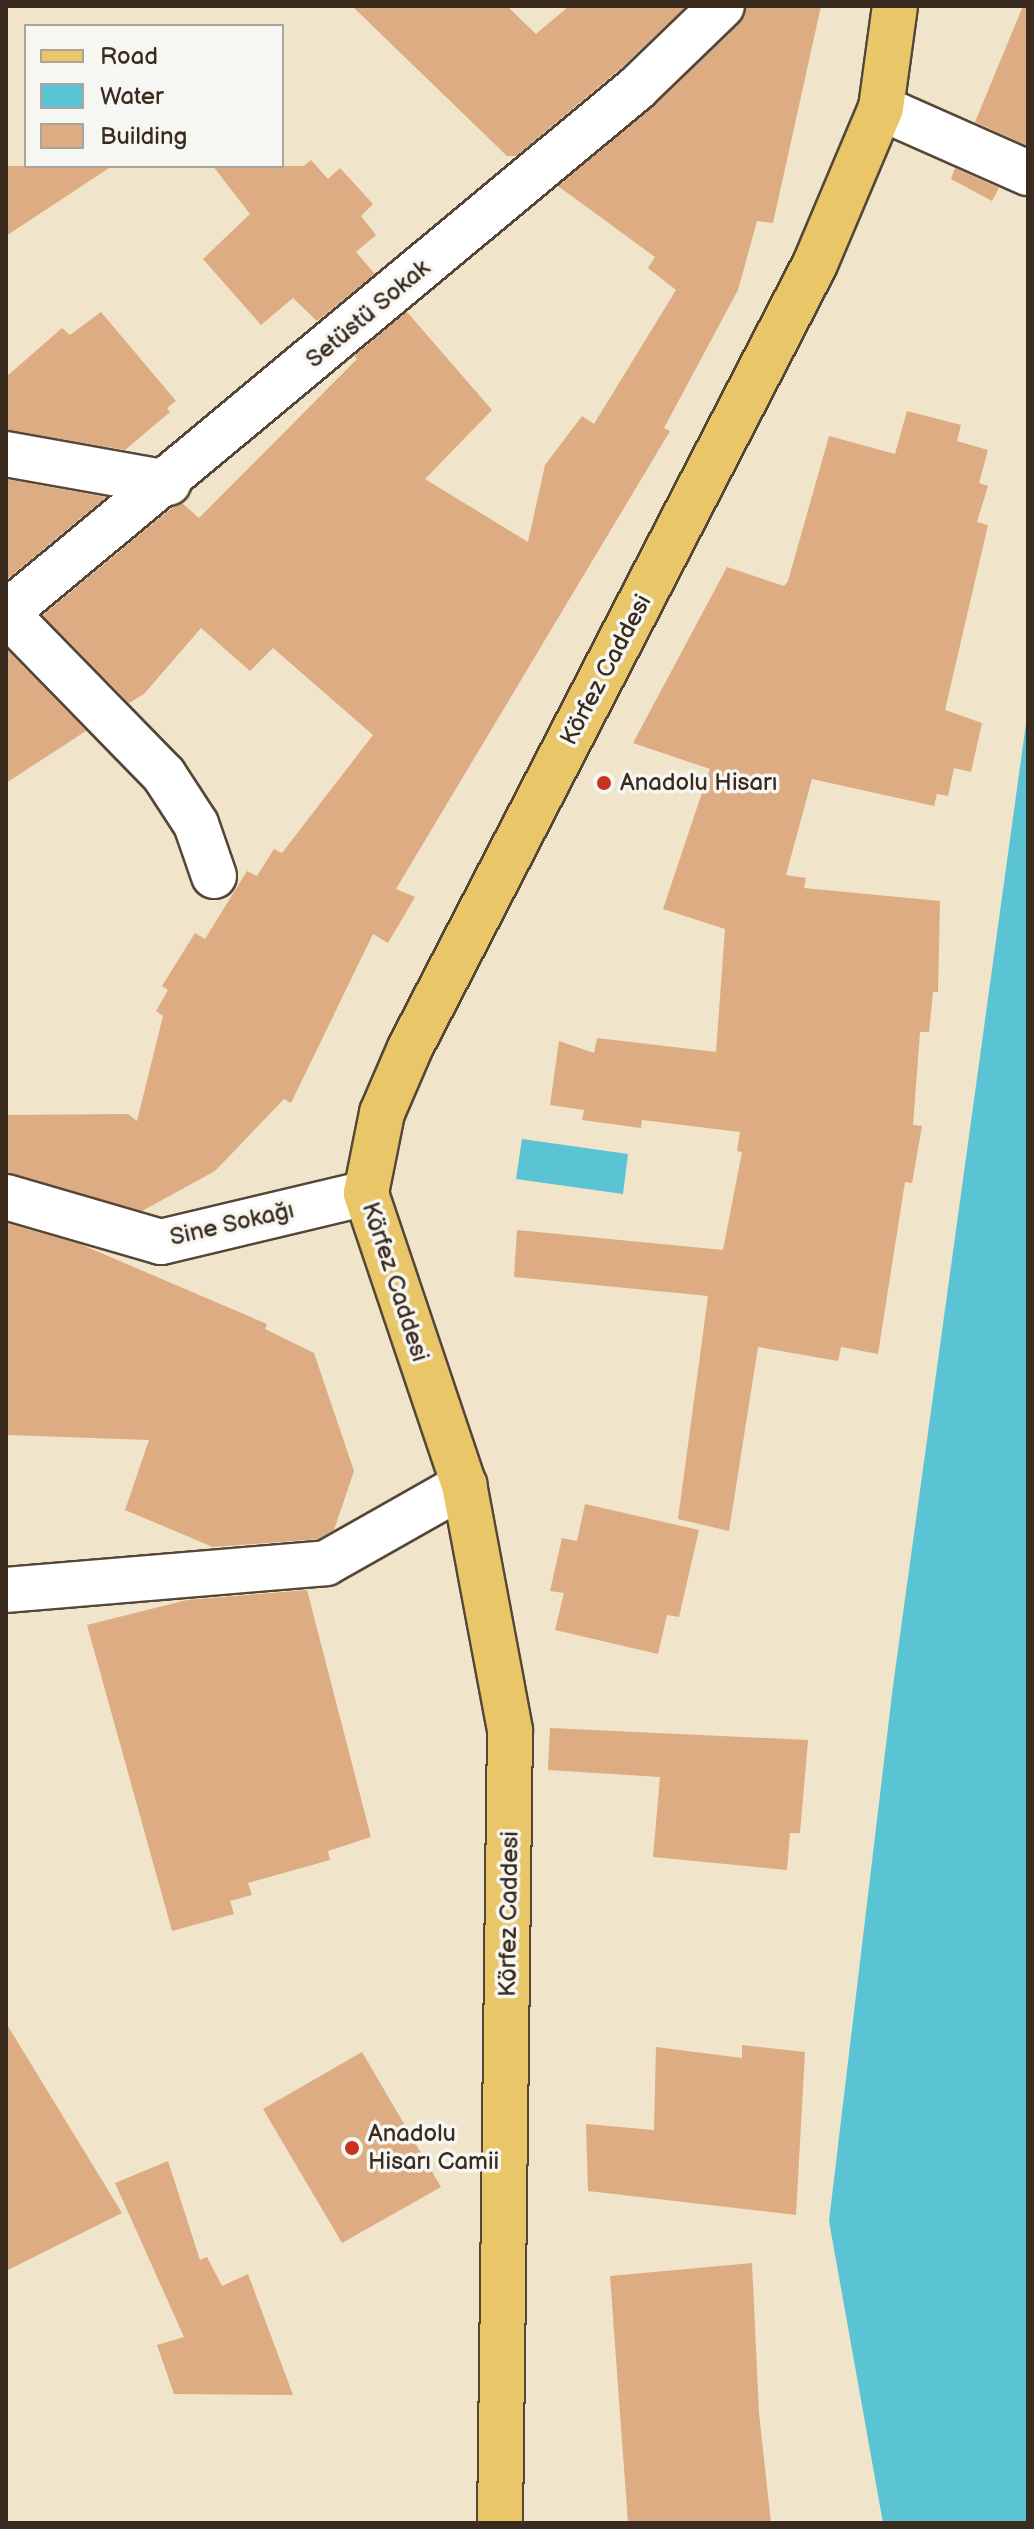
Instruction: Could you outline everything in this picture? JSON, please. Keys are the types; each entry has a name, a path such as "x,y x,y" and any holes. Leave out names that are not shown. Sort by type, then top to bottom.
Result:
{"main road":[{"name":"Körfez Caddesi","path":"500,2523 510,1730 464,1485 366,1193 382,1113 410,1048 725,445 815,264 881,108 895,6"}],"street":[{"name":"Setüstü Sokak","path":"6,613 168,483 637,88 722,6"},
{"path":"881,108 1028,173"},
{"path":"6,454 168,483"},
{"path":"6,613 164,775 196,824 214,876"},
{"name":"Sine Sokağı","path":"6,1197 161,1242 366,1193"},
{"path":"6,1590 326,1563 464,1485"}],"water":[{"path":"1028,709 1028,2523 883,2523 829,2221 893,1686"},
{"path":"522,1139 628,1154 623,1194 516,1179"}],"building":[{"path":"352,6 507,6 536,34 569,6 686,6 620,69 516,156 507,156"},
{"path":"746,6 821,6 773,223 757,221 738,290 664,428 670,431 396,889 415,897 388,943 373,934 291,1103 284,1099 215,1171 142,1211 6,1173 6,1115 128,1114 137,1121 163,1016 156,1011 168,990 162,986 195,933 205,939 247,871 257,876 274,849 282,853 373,735 273,648 250,671 201,628 144,694 129,703 43,615 173,507 182,503 199,518 357,359 354,356 407,312 492,410 425,479 528,542 545,465 582,416 594,424 676,290 648,268 655,257 558,186 654,106 739,24"},
{"path":"1023,6 1028,6 1028,146 975,122"},
{"path":"311,160 328,179 340,168 373,204 361,216 376,235 356,252 375,274 317,321 293,298 261,325 203,259 250,214 215,168 304,166"},
{"path":"6,166 109,168 6,236"},
{"path":"955,168 999,188 992,201 951,179"},
{"path":"101,312 176,401 167,408 170,412 125,450 6,430 6,377 62,328 70,335"},
{"path":"907,411 961,425 957,441 988,450 979,483 988,486 977,522 988,525 945,710 982,723 971,772 954,768 948,796 937,794 934,806 812,779 786,875 806,878 804,888 940,901 938,992 933,992 929,1032 920,1032 913,1125 922,1126 912,1183 905,1182 878,1354 841,1347 838,1361 758,1347 729,1531 678,1519 708,1296 514,1277 517,1230 723,1250 742,1152 737,1151 740,1132 642,1120 641,1128 582,1120 584,1110 550,1105 559,1041 594,1053 597,1038 716,1052 725,929 663,909 710,769 633,743 727,567 784,586 788,581 829,436 895,454"},
{"path":"6,479 106,497 6,580"},
{"path":"6,649 86,731 6,783"},
{"path":"6,1223 80,1244 267,1324 265,1329 314,1353 354,1471 334,1530 318,1539 213,1547 125,1510 149,1440 6,1435"},
{"path":"585,1504 699,1530 679,1617 667,1615 658,1654 555,1630 564,1593 550,1591 562,1538 577,1541"},
{"path":"307,1590 371,1837 328,1851 330,1860 248,1883 252,1895 230,1901 234,1914 172,1931 87,1625 187,1600"},
{"path":"550,1728 808,1740 800,1833 790,1833 787,1870 653,1857 660,1777 548,1770"},
{"path":"6,2023 122,2213 6,2271"},
{"path":"742,2045 805,2052 796,2215 588,2191 586,2124 654,2130 656,2047 742,2058"},
{"name":"Anadolu Hisarı Camii","path":"362,2052 441,2187 342,2243 263,2109"},
{"path":"168,2161 200,2260 207,2257 222,2286 248,2274 293,2395 174,2394 157,2345 184,2337 115,2183"},
{"path":"752,2263 759,2413 771,2523 628,2523 610,2276"}],"place":[{"name":"Anadolu Hisarı","path":"604,783"},
{"name":"Anadolu Hisarı Camii","path":"352,2148"}]}
